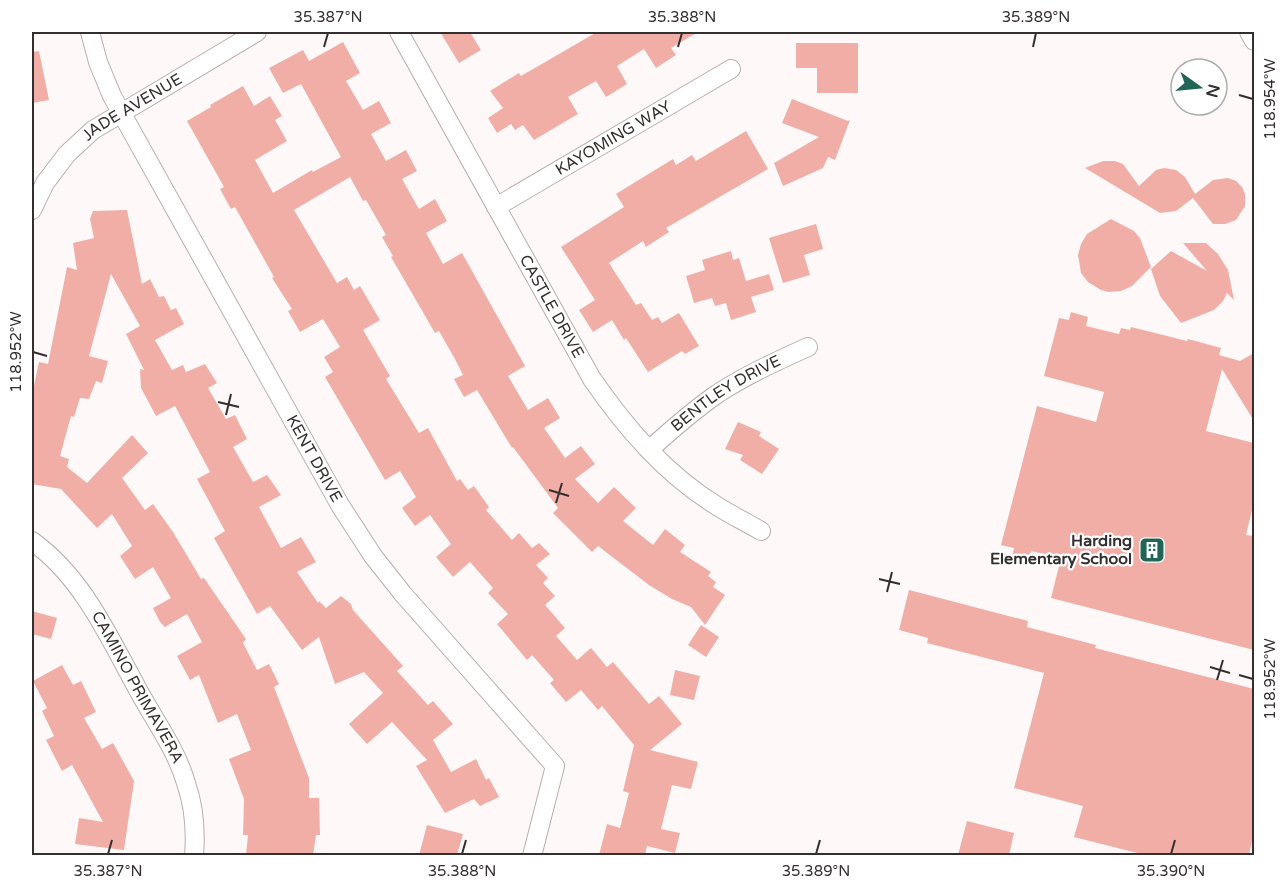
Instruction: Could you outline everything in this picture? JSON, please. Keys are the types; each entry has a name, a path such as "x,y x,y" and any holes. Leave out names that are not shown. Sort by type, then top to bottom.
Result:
{"street":[{"name":"KENT DRIVE","path":"90,32 98,62 120,112 340,505 373,556 403,594 555,766 532,855"},
{"name":"JADE AVENUE","path":"32,210 45,183 67,154 93,130 257,32"},
{"name":"CASTLE DRIVE","path":"399,32 592,379 617,414 649,450 681,479 716,505 761,531"},
{"path":"1249,32 1254,41"},
{"name":"KAYOMING WAY","path":"496,207 731,69"},
{"name":"BENTLEY DRIVE","path":"649,450 679,423 718,394 760,369 808,347"},
{"name":"CAMINO PRIMAVERA","path":"32,541 68,574 87,599 174,752 186,782 193,811 194,855"}],"building":[{"path":"440,32 470,32 481,50 459,63"},
{"path":"597,32 698,32 671,48 676,55 656,68 644,49 617,66 627,84 606,97 596,81 568,97 578,114 534,140 523,125 515,130 511,124 497,133 488,118 503,108 490,91 519,73 521,76"},
{"path":"343,42 360,73 346,81 363,110 379,101 391,123 371,134 386,161 406,150 417,171 402,179 419,209 435,199 447,221 426,233 443,264 462,253 525,366 508,376 528,410 548,398 560,418 544,428 565,458 581,446 595,464 575,479 598,503 614,487 636,508 623,521 653,545 665,529 685,545 680,552 711,572 708,576 716,582 713,587 725,595 705,625 691,607 649,585 598,546 592,552 553,513 558,508 512,448 477,390 464,397 454,379 463,375 455,359 439,331 435,333 391,257 393,256 382,237 386,235 350,177 294,210 337,283 347,277 354,290 360,286 380,320 363,330 390,376 386,379 419,433 428,428 457,481 460,479 468,490 474,486 489,507 486,510 512,540 519,533 532,548 539,543 550,554 536,565 548,578 543,583 555,596 545,605 565,628 556,636 577,660 591,648 607,667 613,662 649,704 659,696 682,724 650,750 698,762 691,789 672,785 661,829 680,833 675,853 647,846 645,855 599,855 607,824 620,828 629,793 623,791 634,745 602,706 598,710 581,690 566,702 550,683 554,680 532,655 527,660 497,624 508,614 488,593 493,588 470,562 453,577 436,557 451,544 430,515 415,526 402,508 416,497 400,471 385,480 325,377 333,372 324,357 340,347 323,319 300,332 288,311 292,309 272,278 274,277 235,207 231,209 220,189 224,187 187,121 243,86 254,106 270,96 282,116 275,120 287,141 255,160 273,193 312,170 313,172 341,157 301,84 283,93 269,68 303,50 309,61"},
{"path":"796,43 858,43 858,93 817,93 817,68 796,68"},
{"path":"39,51 49,100 32,103 32,52"},
{"path":"792,99 850,120 835,160 828,157 823,168 783,186 774,163 819,137 782,123"},
{"path":"746,131 768,169 666,228 669,232 646,247 643,241 609,263 636,305 641,303 652,320 658,317 662,323 679,313 699,346 685,354 682,351 648,372 612,320 593,332 579,310 595,300 561,247 624,207 616,194 673,159 676,165 692,155 696,161"},
{"path":"1103,161 1123,164 1139,186 1156,170 1164,168 1176,170 1185,177 1195,194 1213,180 1228,178 1236,181 1242,187 1245,194 1245,206 1236,220 1225,224 1213,224 1193,198 1176,211 1160,213 1085,168"},
{"path":"127,210 142,284 150,279 159,297 164,296 171,310 176,308 184,324 155,340 172,370 183,365 186,372 205,364 217,383 208,388 226,419 235,415 247,439 233,447 253,482 267,475 281,495 259,507 281,548 301,537 316,562 297,572 318,603 319,601 326,608 341,596 351,604 353,610 403,666 397,671 428,705 433,701 453,724 433,740 451,772 476,759 486,780 489,778 499,797 480,806 474,799 445,813 416,766 427,760 392,722 367,744 349,724 383,693 364,672 335,684 319,637 302,650 270,606 257,614 214,538 225,531 197,479 210,472 175,406 156,416 141,388 140,369 144,370 126,334 140,326 111,274 89,356 108,361 102,383 96,381 89,399 80,398 74,417 71,416 60,456 69,459 67,467 87,483 132,435 148,453 122,478 145,510 153,504 173,532 201,579 204,578 246,639 243,643 257,670 269,664 279,684 274,687 309,778 309,798 319,798 320,835 316,835 313,855 246,855 248,835 243,835 244,799 229,759 251,750 237,714 218,723 199,675 190,680 177,656 202,642 187,614 165,627 160,622 153,608 171,598 153,567 135,579 120,556 132,546 112,514 97,528 61,489 32,484 32,395 39,362 48,364 67,267 77,270 73,243 94,238 90,219 93,211"},
{"path":"1111,219 1134,231 1140,238 1151,267 1132,286 1121,291 1109,292 1088,282 1081,273 1078,255 1087,234"},
{"path":"816,224 823,249 804,255 810,275 783,283 769,238"},
{"path":"1183,243 1206,243 1218,254 1228,270 1234,300 1227,293 1214,310 1181,323 1160,296 1151,269 1171,251 1207,271"},
{"path":"731,251 733,260 739,258 746,281 769,274 774,290 751,297 756,312 731,320 726,303 715,306 712,298 694,303 686,276 705,270 702,260"},
{"path":"1071,312 1088,317 1086,326 1119,334 1121,328 1130,330 1131,327 1187,341 1188,339 1221,348 1219,355 1240,361 1254,353 1254,421 1222,369 1206,431 1254,443 1254,502 1246,535 1254,536 1254,650 1051,598 1061,558 1031,551 1027,565 1011,561 1014,548 1001,545 1037,406 1096,422 1104,392 1044,376 1059,318 1069,320"},
{"path":"738,422 761,432 759,436 779,449 762,474 740,460 743,455 725,449"},
{"path":"909,590 1028,621 1027,627 1096,645 1095,648 1254,689 1254,832 1249,855 1145,855 1074,837 1083,806 1014,788 1044,673 927,643 928,638 899,630"},
{"path":"32,611 57,618 51,639 32,634"},
{"path":"701,625 719,637 706,657 688,645"},
{"path":"62,665 73,685 81,681 96,712 84,718 102,749 113,743 134,781 124,850 75,844 79,818 103,822 72,765 62,771 46,740 54,736 42,711 47,708 33,681"},
{"path":"675,670 700,676 694,700 670,695"},
{"path":"967,821 1014,833 1009,855 958,855"},
{"path":"427,825 463,834 457,855 419,855"}],"place":[{"name":"Harding Elementary School","path":"1152,550"}]}
